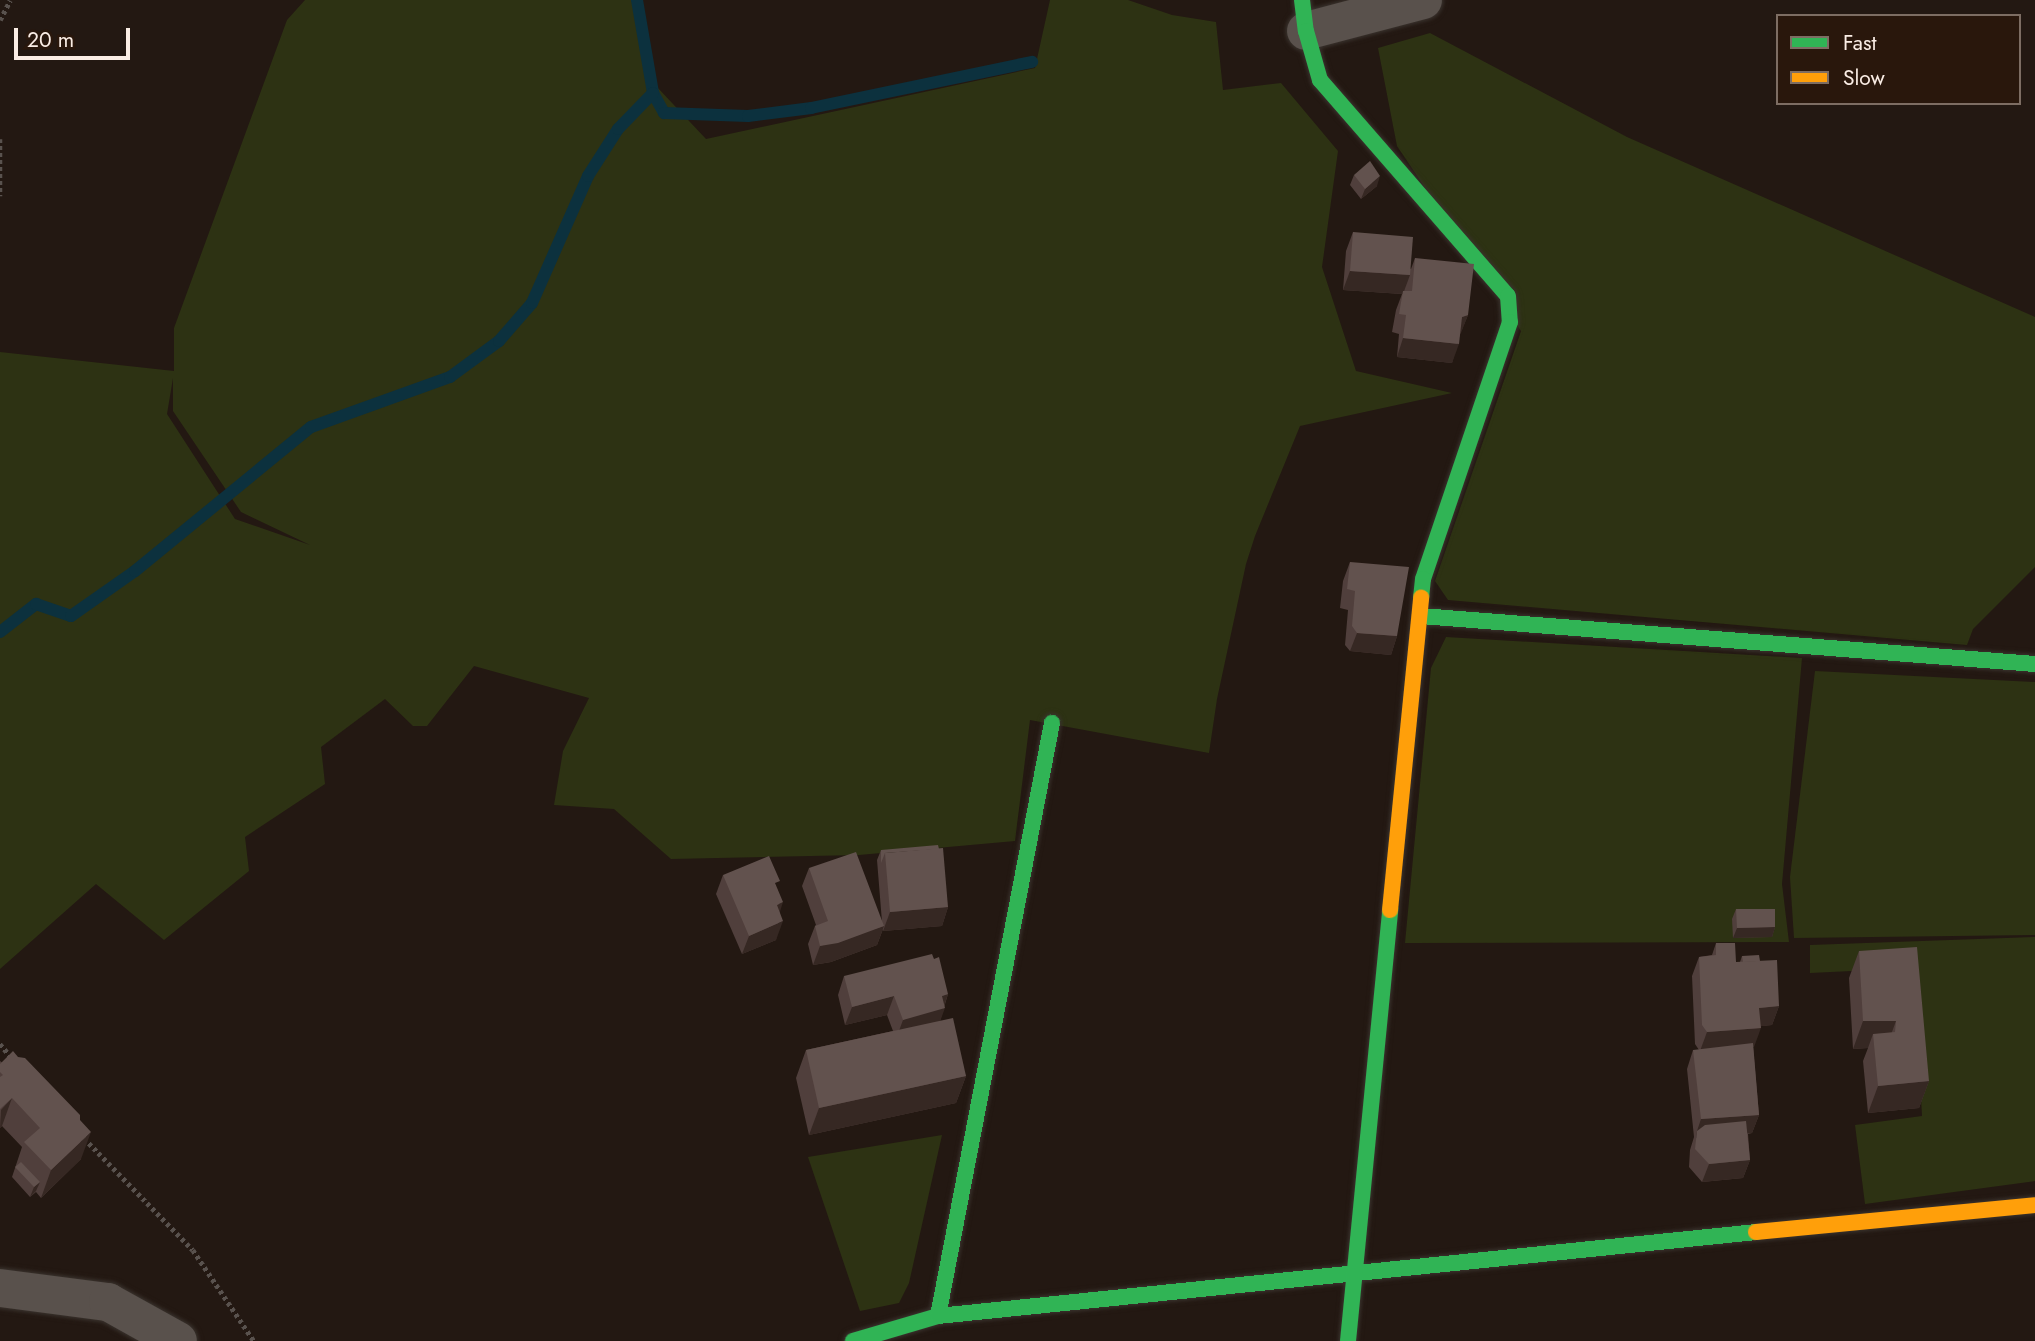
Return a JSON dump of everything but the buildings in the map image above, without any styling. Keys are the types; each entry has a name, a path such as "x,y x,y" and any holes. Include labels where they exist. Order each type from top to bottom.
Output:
{"street":[{"path":"1348,1341 1423,579 1510,322 1508,296 1320,80 1304,16 1423,0"},
{"path":"1421,616 2035,664"},
{"path":"938,1316 1052,723"},
{"path":"853,1341 938,1316 1356,1271 2035,1205"},
{"path":"0,1288 108,1302 178,1341"}],"path":[{"path":"0,20 10,0"},
{"path":"0,139 0,196"},
{"path":"0,1044 19,1065"},
{"path":"83,1137 193,1250 254,1341"}],"green space":[{"path":"305,0 638,0 657,87 706,139 1035,68 1050,0 1128,0 1172,15 1216,22 1223,90 1281,83 1338,151 1322,267 1356,371 1452,393 1300,426 1246,564 1217,699 1209,753 1030,720 1015,841 859,855 671,859 614,809 554,805 563,751 589,698 474,666 427,726 413,726 385,699 321,747 325,784 245,837 249,871 164,940 96,884 0,969 0,352 174,371 174,328 287,20","holes":["173,378 173,411 241,512 310,545 235,519 167,414"]},
{"path":"1430,33 1627,137 2035,317 2035,567 1973,629 1967,645 1448,600 1435,581 1521,331 1397,146 1378,48"},
{"path":"1446,637 1802,658 1782,884 1789,942 1405,943 1431,668"},
{"path":"1815,671 2035,682 2035,935 1794,938 1790,877"},
{"path":"2035,937 2035,1181 1865,1204 1855,1125 1922,1116 1914,968 1810,973 1810,945"},
{"path":"942,1135 909,1283 899,1303 860,1311 808,1157"}],"waterway":[{"path":"637,0 653,93 664,113 748,116 811,108 1032,62"},
{"path":"0,632 36,604 71,616 135,571 311,427 450,377 499,341 532,303 588,176 618,129 653,93"}],"traffic: fast":[{"path":"1302,0 1306,31 1320,80 1508,296 1510,322 1423,579 1421,598"},
{"path":"1421,616 2035,664"},
{"path":"938,1316 1052,723"},
{"path":"1348,1341 1390,910"},
{"path":"853,1341 938,1316 1756,1232"}],"traffic: slow":[{"path":"1390,910 1421,598"},
{"path":"1756,1232 2035,1205"}]}
